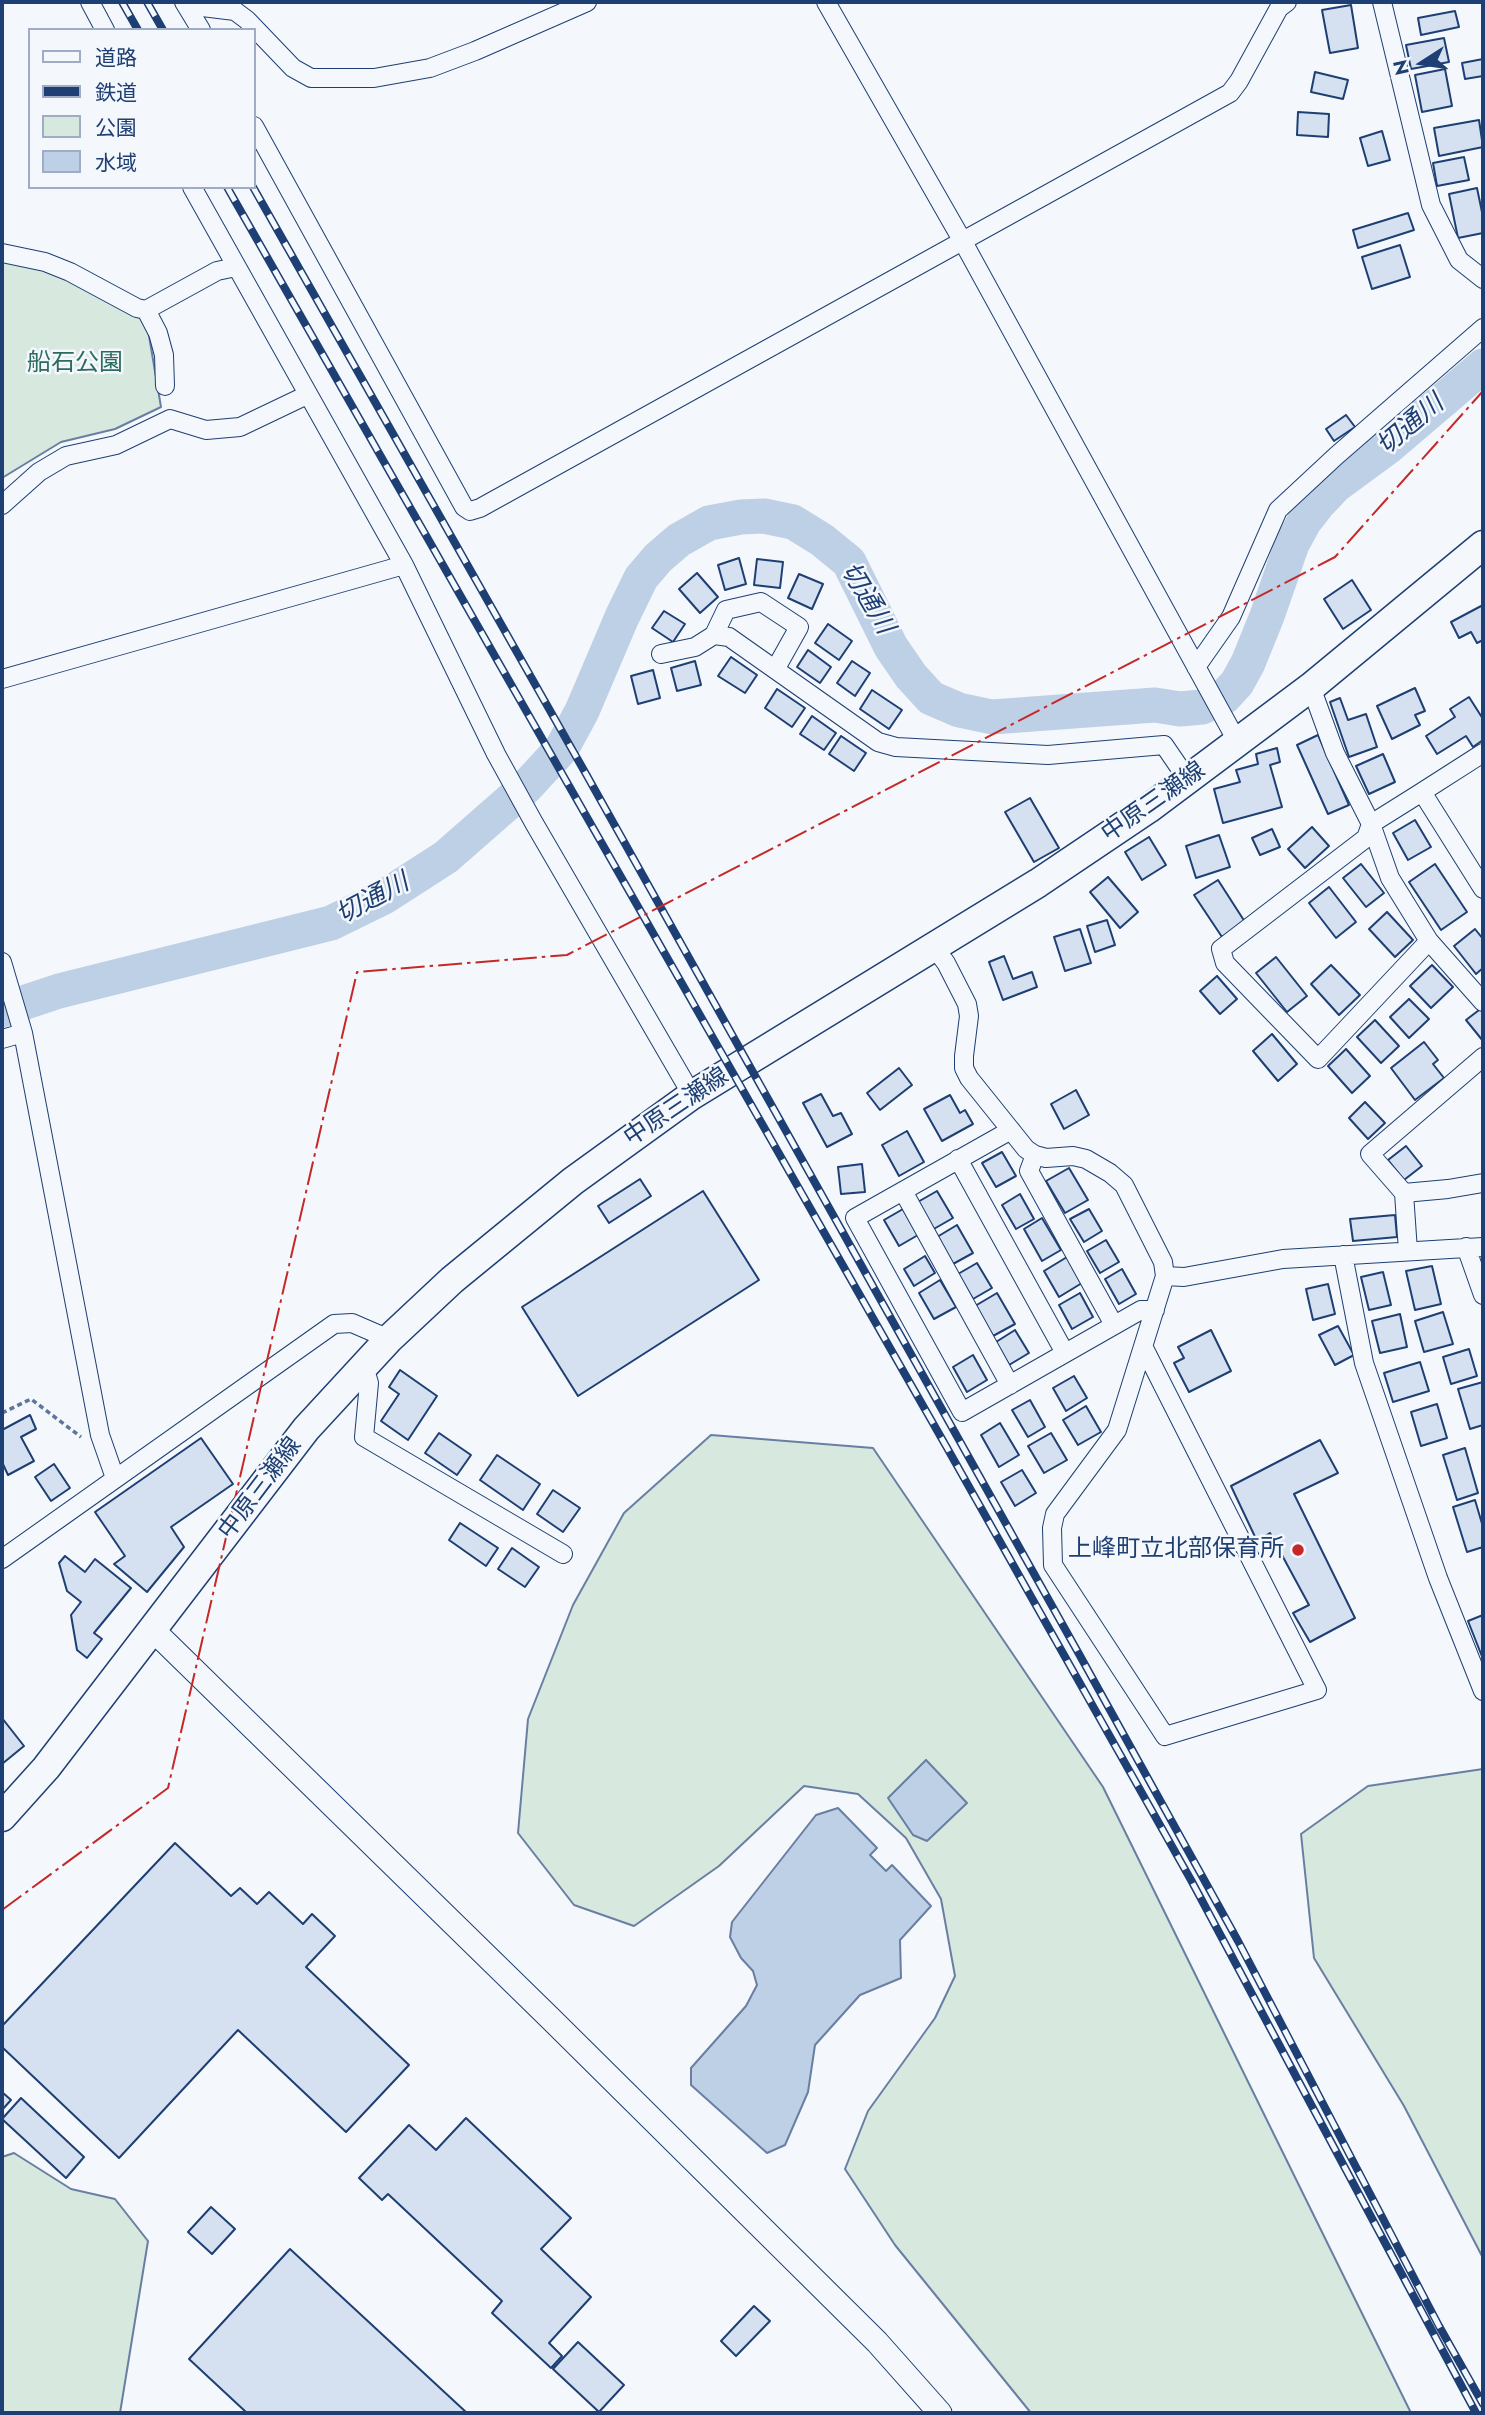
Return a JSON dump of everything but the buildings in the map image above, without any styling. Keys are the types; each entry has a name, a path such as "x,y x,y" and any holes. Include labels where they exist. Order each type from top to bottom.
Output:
{"main road":[{"name":"中原三瀬線","path":"2,1818 46,1768 154,1631 306,1429 389,1339 452,1280 573,1181 692,1095 1038,883 1188,780 1311,687 1483,545"}],"street":[{"path":"90,2 104,28"},
{"path":"256,29 293,68 311,78 374,78 430,68 587,2"},
{"path":"826,2 962,240 1238,743"},
{"path":"256,130 464,507 470,511 480,508 1230,93 1279,8 1287,2"},
{"path":"1382,2 1431,205 1459,260 1483,279"},
{"path":"185,3 235,12 255,28"},
{"path":"185,3 200,28"},
{"path":"193,189 404,565 496,754 692,1095"},
{"path":"2,253 45,262 146,310 217,271 236,267"},
{"path":"146,310 158,333 164,355 165,386"},
{"path":"1196,667 1231,617 1278,510 1483,328"},
{"path":"2,505 39,472 66,456 116,445 170,419 206,430 240,427 307,394"},
{"path":"2,679 404,565"},
{"path":"661,654 695,647 714,635 726,610 761,603 799,627 776,668"},
{"path":"714,635 729,637 878,741 896,747 1048,755 1164,745 1188,780"},
{"path":"1311,687 1335,752 1371,824 1390,878 1429,941 1483,1002"},
{"path":"1429,941 1318,1059 1225,963 1221,949 1366,838 1371,824 1483,753"},
{"path":"1422,792 1483,889"},
{"path":"934,947 946,963 967,1004 969,1016 964,1068 969,1078 1026,1149 1046,1158 1073,1156 1086,1159 1124,1185 1163,1262 1164,1276 1155,1310 1118,1430 1055,1514 1052,1528 1053,1565 1165,1736 1317,1690 1144,1348"},
{"path":"4,968 23,1033 100,1435 115,1478"},
{"path":"2,1039 23,1033"},
{"path":"1408,1251 1404,1193 1370,1154 1483,1057"},
{"path":"1011,1130 855,1218 962,1412 1141,1310 1155,1310"},
{"path":"1035,1155 1029,1171 1114,1325"},
{"path":"958,1159 1065,1353"},
{"path":"1404,1193 1483,1183"},
{"path":"903,1191 1010,1385"},
{"path":"1164,1276 1184,1277 1283,1259 1474,1247 1483,1295"},
{"path":"1343,1255 1364,1363 1438,1578 1483,1691"},
{"path":"2,1559 334,1324 352,1323 389,1339"},
{"path":"363,1367 369,1383 364,1437 563,1555"},
{"path":"154,1631 867,2333 940,2413"}],"path":[{"path":"2,1413 31,1399 82,1438 100,1435"}],"green space":[{"name":"船石公園","path":"2,258 52,270 146,318 161,407 115,429 61,442 2,478"},
{"path":"711,1435 873,1448 1103,1787 1411,2413 1031,2413 895,2245 845,2169 868,2111 935,2018 955,1976 941,1899 906,1838 858,1794 804,1786 719,1866 634,1926 574,1905 518,1833 528,1719 573,1605 624,1513"},
{"path":"1483,1769 1483,2258 1404,2106 1314,1958 1301,1834 1368,1786"},
{"path":"14,2153 71,2189 115,2199 148,2241 120,2413 2,2413 2,2157"}],"water":[{"path":"926,1760 967,1803 927,1841 913,1835 888,1798"},
{"path":"838,1808 877,1848 870,1855 886,1871 892,1865 931,1906 900,1940 901,1978 860,1995 815,2045 808,2092 785,2145 767,2153 691,2085 691,2068 746,2006 757,1985 753,1971 741,1958 730,1937 732,1922 816,1815"}],"waterway":[{"name":"切通川","path":"2,1010 59,991 331,923 384,897 446,857 527,786 562,748 582,711 641,578 658,558 679,540 709,523 764,516 793,522 822,540 849,562 891,647 911,676 931,698 959,710 992,717 1155,705 1180,709 1202,707 1224,697 1237,683 1267,616 1292,544 1318,504 1335,486 1388,447 1483,366"}],"railway":[{"path":"122,2 137,28"},
{"path":"147,2 162,28"},
{"path":"228,189 1191,1880 1476,2413"},
{"path":"254,189 586,774 1079,1654 1238,1941 1439,2326 1483,2404"}],"power":[{"path":"2,1910 168,1788 357,972 567,955 1335,557 1483,391"}],"place":[{"name":"上峰町立北部保育所","path":"1298,1550"}]}
